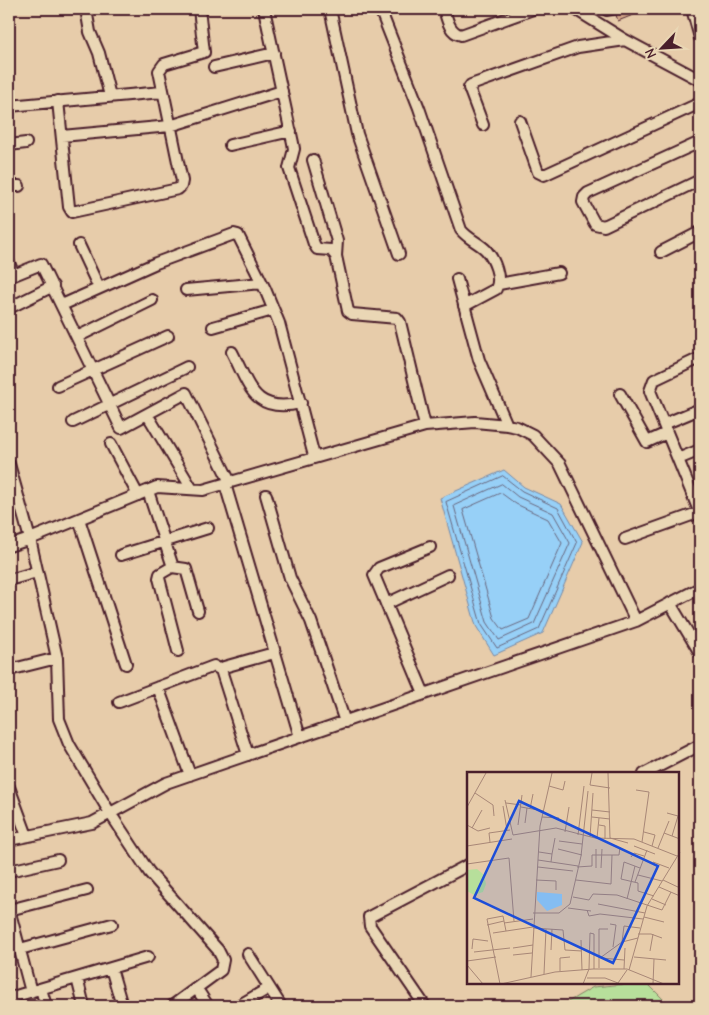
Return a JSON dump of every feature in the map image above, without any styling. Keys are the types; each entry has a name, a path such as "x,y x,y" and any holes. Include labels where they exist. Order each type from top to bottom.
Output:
{"street":[{"path":"86,9 90,32 99,53 110,96"},
{"path":"58,101 69,206 72,212 178,189 182,181 162,92 160,67 164,64 204,52 200,9"},
{"path":"264,9 294,149 289,168 314,244 317,249 330,250 336,256"},
{"path":"330,9 357,134 399,254"},
{"path":"380,9 419,108 460,230 486,250 497,273 498,284 496,289 464,306"},
{"path":"444,9 450,27 456,34 461,35 533,9"},
{"path":"575,9 624,40 700,80"},
{"path":"692,9 700,38"},
{"path":"483,125 469,88 471,85 578,47 624,40"},
{"path":"214,67 274,53"},
{"path":"62,136 170,126 282,91"},
{"path":"9,106 162,92"},
{"path":"520,121 538,172 544,175 700,103"},
{"path":"230,145 291,131"},
{"path":"700,142 588,193 584,197 583,202 595,224 604,226 700,180"},
{"path":"9,145 26,143"},
{"path":"313,160 336,241 336,256 348,311 352,314 397,318 400,322 425,426"},
{"path":"661,252 700,232"},
{"path":"62,305 156,263 234,234 242,240 273,310 301,403 314,456"},
{"path":"79,246 98,288"},
{"path":"9,263 11,276 41,264 121,428 186,393 227,483 274,653 300,737"},
{"path":"498,284 559,273"},
{"path":"457,279 485,378 507,425"},
{"path":"186,290 262,283"},
{"path":"9,308 53,286"},
{"path":"77,337 152,300"},
{"path":"213,327 273,310"},
{"path":"58,386 168,336"},
{"path":"232,352 256,397 277,407 301,403"},
{"path":"625,539 700,513 697,497 678,459 650,391 651,385 662,375 700,358"},
{"path":"73,422 187,367"},
{"path":"620,394 647,442 700,409"},
{"path":"147,414 192,489"},
{"path":"9,546 30,540 157,487 203,490 314,456 425,426 475,422 507,425 517,427 533,436 560,464 636,621"},
{"path":"111,444 138,495"},
{"path":"678,459 700,450"},
{"path":"9,464 12,492 30,540 57,658 59,719 69,744 110,813 149,872 221,956 223,966 221,970 172,1006"},
{"path":"148,491 172,567"},
{"path":"266,495 290,578 311,621 345,722"},
{"path":"79,519 126,664"},
{"path":"121,555 208,528"},
{"path":"424,694 374,575 376,570 430,547"},
{"path":"178,651 159,578 160,574 172,567 186,569 198,611"},
{"path":"9,580 37,572"},
{"path":"386,604 448,576"},
{"path":"9,840 92,823 166,783 636,621 700,588"},
{"path":"670,603 700,653"},
{"path":"221,670 224,667 274,653"},
{"path":"9,670 57,658"},
{"path":"119,702 214,666 221,670 248,755"},
{"path":"158,687 190,775"},
{"path":"648,772 700,745"},
{"path":"9,787 27,836"},
{"path":"9,871 58,860"},
{"path":"425,1006 370,926 369,917 467,866"},
{"path":"46,1006 36,990 12,932 9,909 87,890"},
{"path":"20,948 112,924"},
{"path":"248,954 281,1006"},
{"path":"15,1000 36,990 148,957"},
{"path":"111,968 122,1006"},
{"path":"77,978 84,1006"},
{"path":"238,1006 269,988"},
{"path":"197,989 208,1006"}],"green space":[{"path":"649,985 670,1006 561,1006 593,987"}],"water":[{"path":"504,470 524,487 561,504 583,542 543,633 494,655 476,626 440,498"}],"building":[{"path":"619,9 648,9 618,21 616,15"}]}
